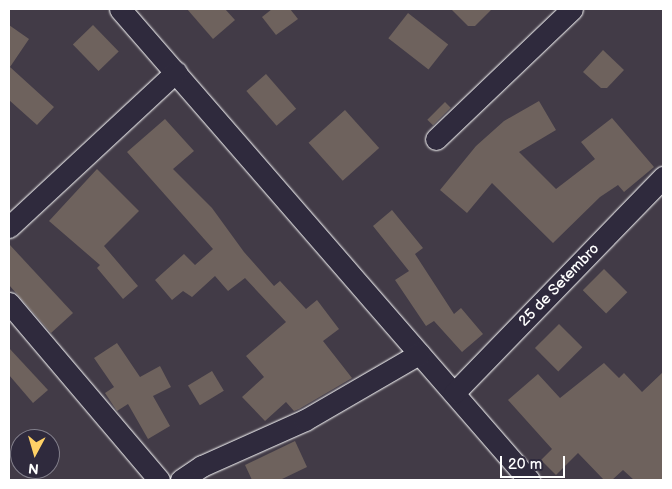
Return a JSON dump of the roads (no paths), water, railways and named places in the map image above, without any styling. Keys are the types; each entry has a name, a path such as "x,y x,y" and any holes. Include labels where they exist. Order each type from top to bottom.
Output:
{"street":[{"path":"120,9 529,480"},
{"path":"436,139 572,9"},
{"path":"9,227 176,72"},
{"name":"25 de Setembro","path":"454,393 663,177"},
{"path":"9,303 159,480"},
{"path":"181,480 202,466 305,420 419,354"}]}
